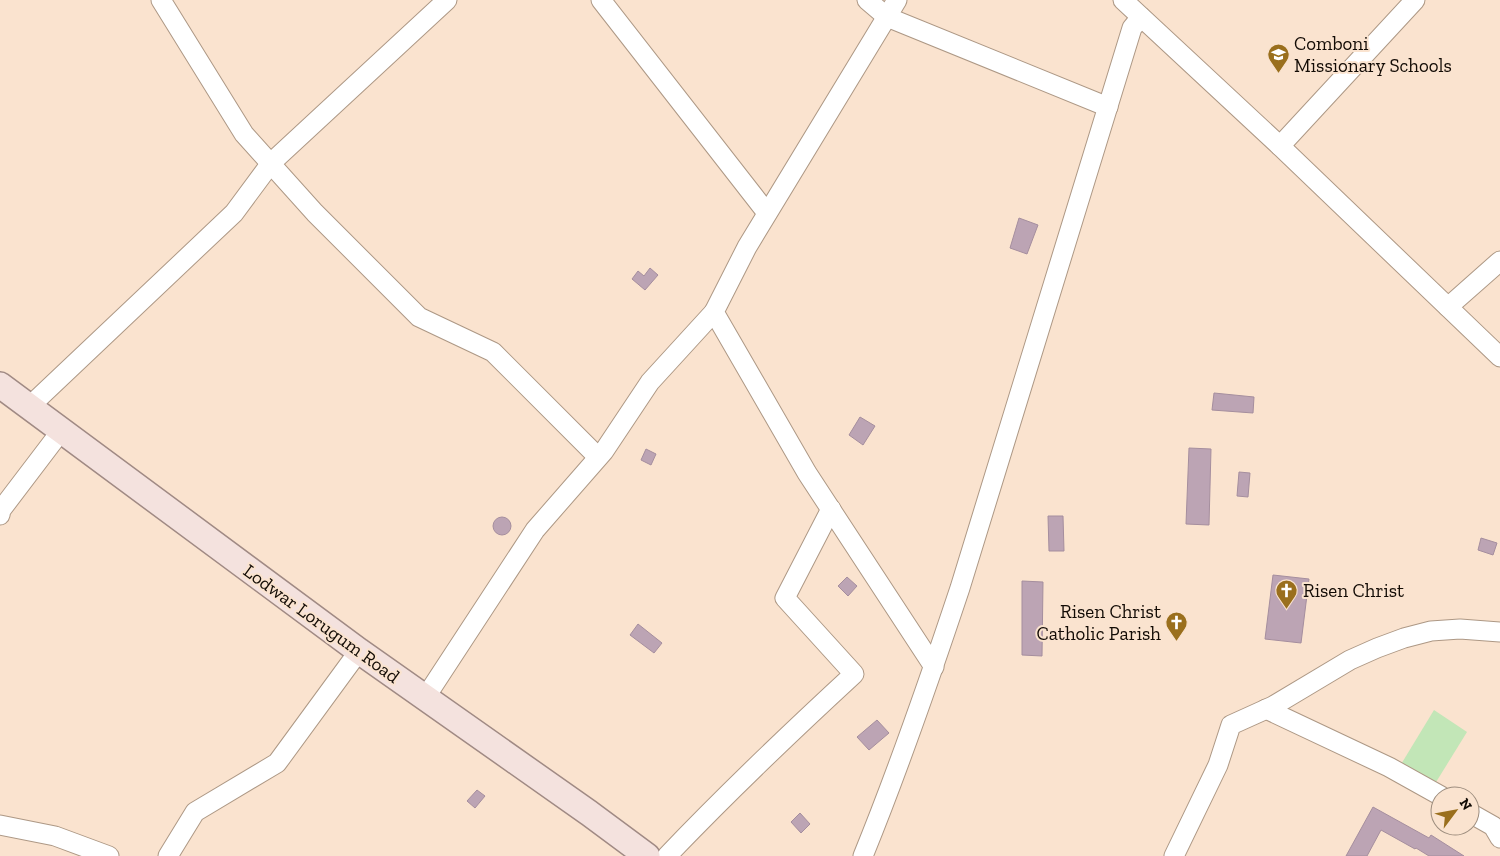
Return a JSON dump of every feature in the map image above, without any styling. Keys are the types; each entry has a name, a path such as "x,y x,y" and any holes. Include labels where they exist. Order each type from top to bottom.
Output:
{"main road":[{"name":"Lodwar Lorugum Road","path":"0,385 359,651 647,856"}],"street":[{"path":"161,0 244,134 315,213 419,317 492,352 598,457"},
{"path":"601,0 767,213"},
{"path":"867,0 887,17 1108,107"},
{"path":"425,698 534,530 598,457 620,428 650,382 714,312 747,247 897,0"},
{"path":"1123,0 1280,146 1500,357"},
{"path":"1280,146 1415,0"},
{"path":"30,407 234,212 271,163 436,4"},
{"path":"863,856 934,667 963,579 1132,28 1141,17"},
{"path":"1448,307 1500,260"},
{"path":"714,312 807,474 934,667"},
{"path":"0,515 1,510 62,431"},
{"path":"668,856 726,794 854,674 785,598 831,509"},
{"path":"1174,856 1218,765 1231,725 1266,709 1350,660 1404,638 1430,631 1460,629 1500,632"},
{"path":"168,856 195,812 277,762 359,651"},
{"path":"1266,709 1389,766 1430,790"},
{"path":"1480,819 1493,826 1500,838"},
{"path":"0,825 55,836 109,856"}],"green space":[{"path":"1434,710 1467,732 1434,786 1400,766"}],"building":[{"path":"1019,218 1038,225 1027,254 1010,248"},
{"path":"650,268 658,275 645,290 632,279 638,271 644,276"},
{"path":"1214,393 1254,397 1253,413 1212,410"},
{"path":"860,417 875,426 863,445 849,435"},
{"path":"1189,448 1211,449 1209,525 1186,524"},
{"path":"646,449 656,454 651,465 641,460"},
{"path":"1239,472 1250,473 1248,497 1237,496"},
{"path":"1048,516 1063,516 1064,551 1049,551"},
{"path":"498,517 506,517 511,522 509,533 498,535 493,530 493,522"},
{"path":"1481,538 1497,543 1493,555 1478,550"},
{"name":"Risen Christ","path":"1273,575 1309,579 1301,643 1265,639"},
{"path":"847,577 857,586 848,596 838,586"},
{"path":"1022,581 1043,582 1042,656 1022,655"},
{"path":"638,624 662,643 654,653 630,635"},
{"path":"877,720 889,733 869,750 857,737"},
{"path":"477,790 485,796 475,808 467,801"},
{"path":"1373,807 1429,838 1433,836 1464,856 1429,856 1381,830 1367,856 1346,856"},
{"path":"800,813 810,824 801,833 791,822"}],"place":[{"name":"Comboni Missionary Schools","path":"1278,73"},
{"name":"Risen Christ","path":"1287,609"},
{"name":"Risen Christ Catholic Parish","path":"1177,641"}]}
